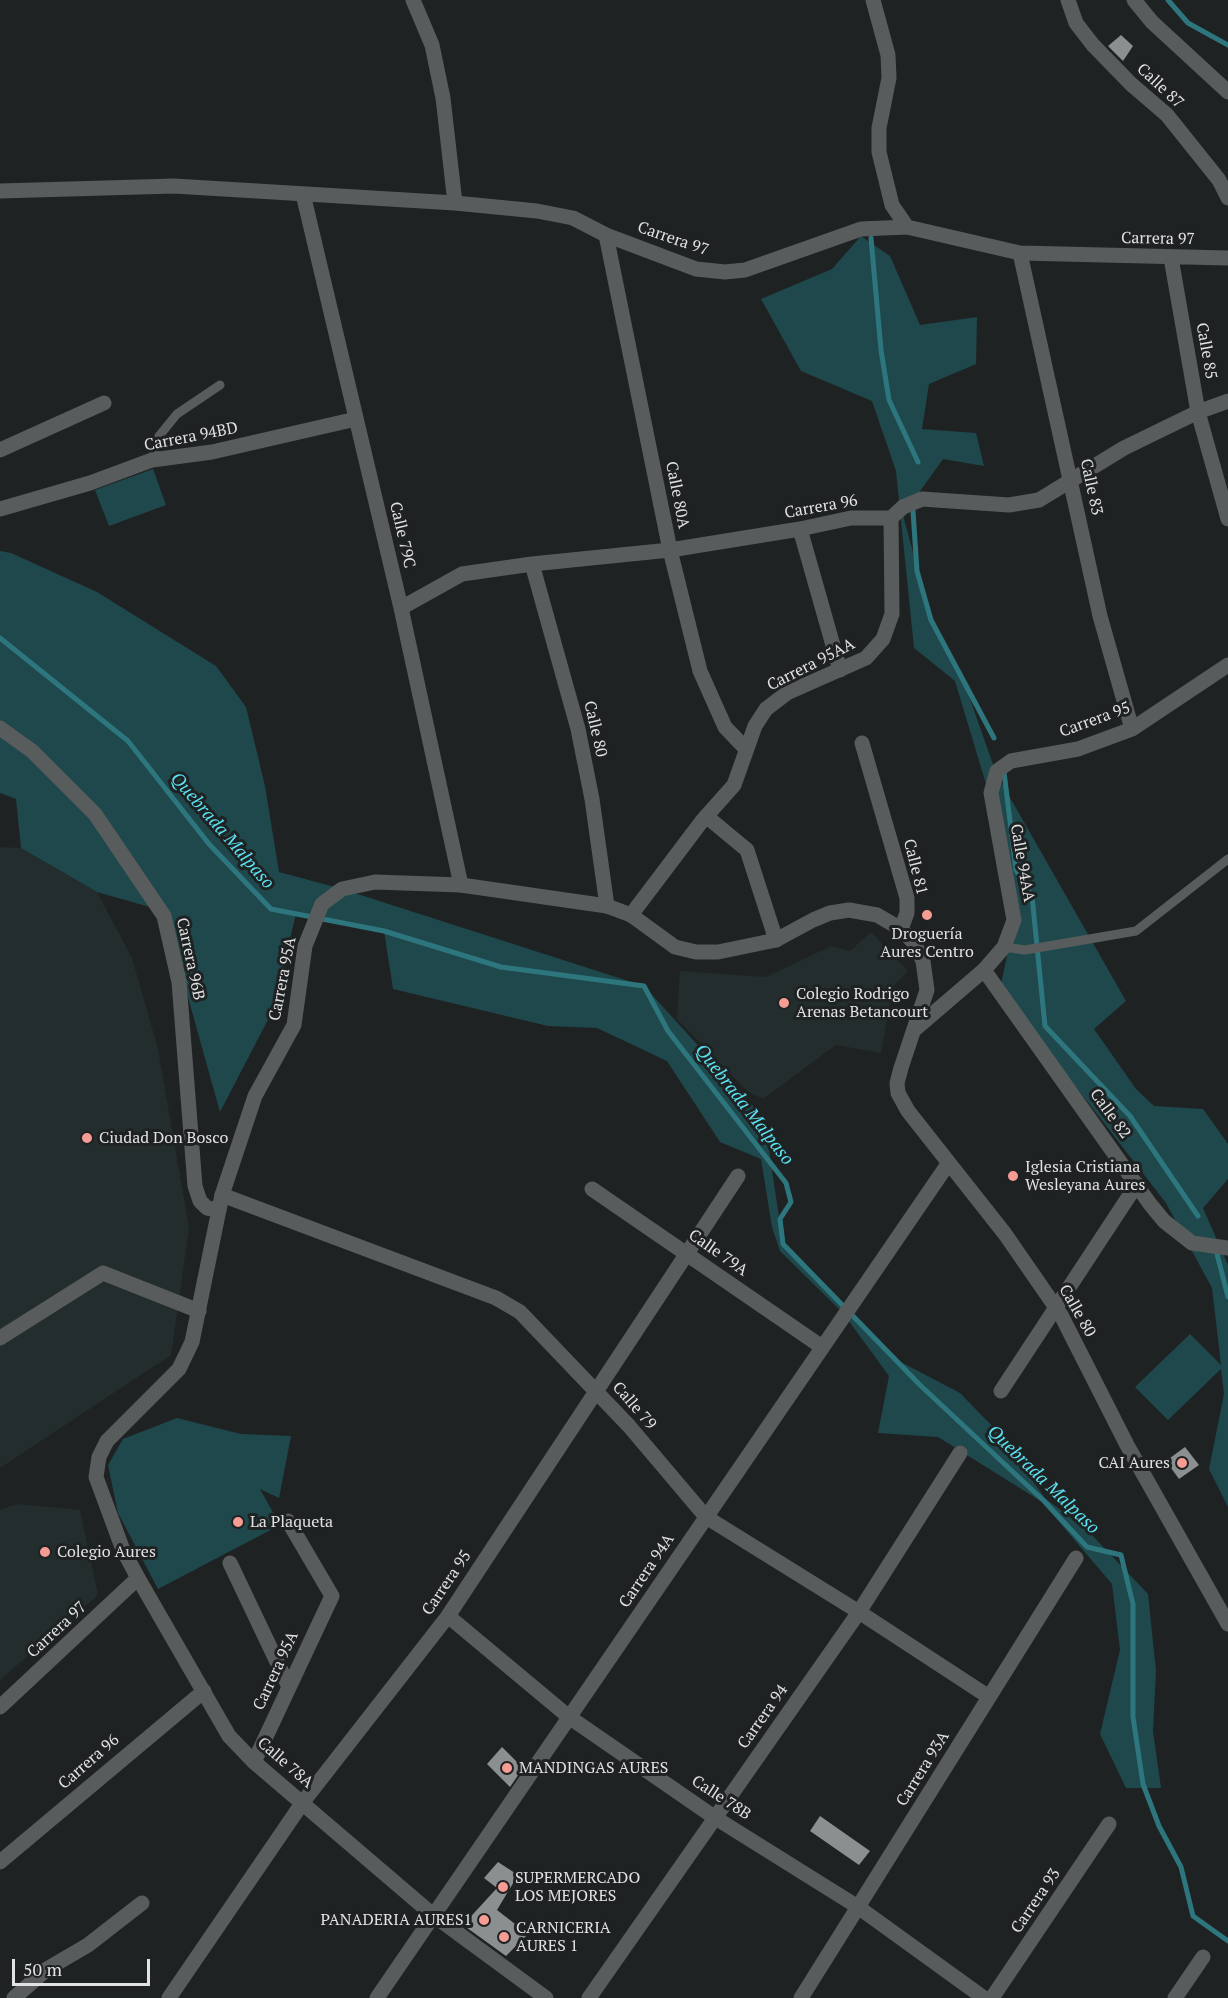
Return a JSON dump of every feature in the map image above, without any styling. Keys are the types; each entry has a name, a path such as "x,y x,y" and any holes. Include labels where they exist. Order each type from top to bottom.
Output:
{"street":[{"path":"413,0 432,45 443,98 455,203"},
{"path":"873,0 888,55 889,78 879,128 879,152 892,205 907,226"},
{"name":"Calle 87","path":"1068,0 1076,23 1093,45 1131,84 1167,116 1219,180 1228,198"},
{"path":"1134,0 1152,22 1228,92"},
{"name":"Carrera 97","path":"0,191 174,186 455,203 573,218 606,235 696,269 725,272 745,270 861,229 907,226 1020,253 1228,258"},
{"name":"Calle 79C","path":"303,194 401,608 461,885"},
{"name":"Calle 80A","path":"606,235 670,550 700,671 724,727 747,749"},
{"name":"Calle 83","path":"1020,253 1101,616 1132,729"},
{"name":"Calle 85","path":"1171,258 1198,412 1228,519"},
{"path":"891,518 903,507 922,499 1009,505 1039,500 1124,448 1198,412 1228,401"},
{"path":"0,450 104,403"},
{"name":"Carrera 94BD","path":"4,506 90,483 152,460 212,452 356,419"},
{"name":"Carrera 96","path":"401,608 462,574 532,564 670,550 800,530 850,518 891,518"},
{"name":"Carrera 95AA","path":"631,915 706,816 734,785 755,726 766,709 777,699 866,658 883,639 892,614 891,518"},
{"path":"800,530 840,670"},
{"name":"Calle 80","path":"532,564 578,729 592,799 607,906"},
{"name":"Carrera 95","path":"997,771 1011,761 1078,749 1132,729 1228,665"},
{"name":"Carrera 96B","path":"0,728 32,751 95,814 164,916 179,982 195,1186 200,1201 207,1208 221,1202"},
{"name":"Calle 81","path":"862,743 907,898 907,913 901,929"},
{"name":"Calle 94AA","path":"914,1029 984,970 1004,947 1014,920 991,793 997,771"},
{"path":"706,816 747,850 776,940"},
{"name":"Carrera 95A","path":"96,1477 99,1457 107,1441 179,1369 192,1342 221,1202 255,1096 294,1025 305,946 322,904 342,889 375,882 461,885 607,906 631,915 675,947 696,952 718,952 776,940 830,913 849,910 877,915 901,929"},
{"path":"901,929 914,943 923,961 927,990 914,1029"},
{"name":"Calle 82","path":"984,970 1164,1221 1192,1243 1228,1248"},
{"name":"Calle 80","path":"914,1029 897,1083 898,1094 948,1164 1005,1234 1055,1305 1127,1445 1228,1624"},
{"name":"Carrera 94A","path":"377,1998 948,1164"},
{"name":"Carrera 95","path":"169,1998 303,1803 448,1616 738,1176"},
{"path":"1000,1391 1137,1184"},
{"name":"Calle 79A","path":"592,1189 822,1347"},
{"name":"Calle 79","path":"221,1202 496,1298 520,1312 597,1392 706,1517 859,1612 989,1697"},
{"path":"0,1338 103,1273 199,1311"},
{"name":"Carrera 94","path":"589,1998 859,1612 960,1453"},
{"name":"Calle 78A","path":"96,1477 123,1550 229,1736 254,1762 433,1915 546,1998"},
{"name":"Carrera 95A","path":"254,1762 288,1685 332,1596 288,1521"},
{"name":"Carrera 93A","path":"801,1998 1076,1558"},
{"path":"230,1563 288,1685"},
{"name":"Carrera 97","path":"0,1707 138,1578"},
{"name":"Calle 78B","path":"448,1616 568,1717 714,1817 858,1907 984,1998"},
{"name":"Carrera 96","path":"0,1862 204,1691"},
{"name":"Carrera 93","path":"992,1998 1109,1824"},
{"path":"14,1998 47,1969 88,1945 142,1903"},
{"path":"1175,1998 1203,1957"}],"lane":[{"path":"152,460 159,436 177,414 220,385"},
{"path":"1004,947 1025,950 1136,931 1228,859"}],"shaded area":[{"path":"861,236 890,256 920,325 977,317 976,364 929,384 922,429 976,433 984,466 943,459 903,515 931,620 962,676 996,773 1126,1001 1094,1029 1136,1089 1154,1106 1203,1109 1228,1144 1228,1179 1203,1208 1228,1265 1228,1507 1209,1469 1224,1394 1221,1369 1168,1420 1135,1387 1190,1334 1221,1365 1212,1288 1166,1203 1000,989 1015,918 989,794 955,681 914,648 896,471 872,401 801,371 761,299 832,269"},
{"path":"153,469 166,505 109,526 95,490"},
{"path":"0,551 11,553 97,592 216,666 246,707 265,786 279,872 342,889 644,986 754,1107 765,1123 783,1244 897,1360 960,1393 997,1431 1045,1498 1090,1533 1148,1594 1156,1671 1153,1731 1161,1788 1126,1788 1100,1734 1120,1650 1112,1584 1042,1502 938,1437 878,1433 889,1376 843,1313 780,1251 772,1227 761,1159 720,1142 667,1061 597,1028 548,1026 393,989 384,931 296,914 273,1010 220,1112 164,911 97,892 21,848 16,799 0,793"},
{"name":"Ciudad Don Bosco","path":"0,847 21,848 97,892 132,958 158,1049 189,1228 171,1355 0,1468"},
{"name":"Colegio Rodrigo Arenas Betancourt","path":"871,932 908,971 893,986 881,1053 836,1045 763,1099 748,1092 677,1019 680,971 766,977 831,946 850,951"},
{"path":"177,1418 241,1434 291,1436 279,1498 260,1489 280,1525 158,1589 118,1513 108,1465 123,1439"},
{"name":"Colegio Aures","path":"17,1504 80,1510 98,1595 0,1680 0,1510"}],"building":[{"path":"1121,35 1133,46 1123,61 1108,46"},
{"name":"CAI Aures","path":"1185,1447 1199,1465 1179,1479 1166,1461"},
{"name":"MANDINGAS AURES","path":"502,1747 523,1768 510,1787 487,1764"},
{"path":"820,1816 870,1851 859,1865 810,1831"},
{"path":"498,1862 518,1875 497,1910 528,1934 506,1956 463,1925 497,1888 484,1878"}],"waterway":[{"path":"1168,0 1188,23 1228,45"},
{"path":"871,238 881,350 889,400 918,462"},
{"path":"913,511 917,571 931,620 994,738"},
{"name":"Quebrada Malpaso","path":"0,638 128,741 209,844 271,909 384,931 501,967 644,986 668,1031 786,1183 791,1202 780,1219 783,1244 920,1385 1044,1501 1087,1547 1121,1555 1133,1604 1133,1717 1143,1784 1159,1826 1181,1867 1193,1916 1228,1941"},
{"path":"1004,772 1016,870 1032,896 1045,1026 1130,1116 1198,1216"},
{"path":"1217,1254 1228,1297"}],"place":[{"name":"Droguería Aures Centro","path":"927,915"},
{"name":"Colegio Rodrigo Arenas Betancourt","path":"784,1003"},
{"name":"Ciudad Don Bosco","path":"87,1138"},
{"name":"Iglesia Cristiana Wesleyana Aures","path":"1013,1176"},
{"name":"CAI Aures","path":"1182,1463"},
{"name":"La Plaqueta","path":"238,1522"},
{"name":"Colegio Aures","path":"45,1552"},
{"name":"MANDINGAS AURES","path":"507,1768"},
{"name":"SUPERMERCADO LOS MEJORES","path":"503,1887"},
{"name":"PANADERIA AURES1","path":"484,1920"},
{"name":"CARNICERIA AURES 1","path":"504,1937"}]}
